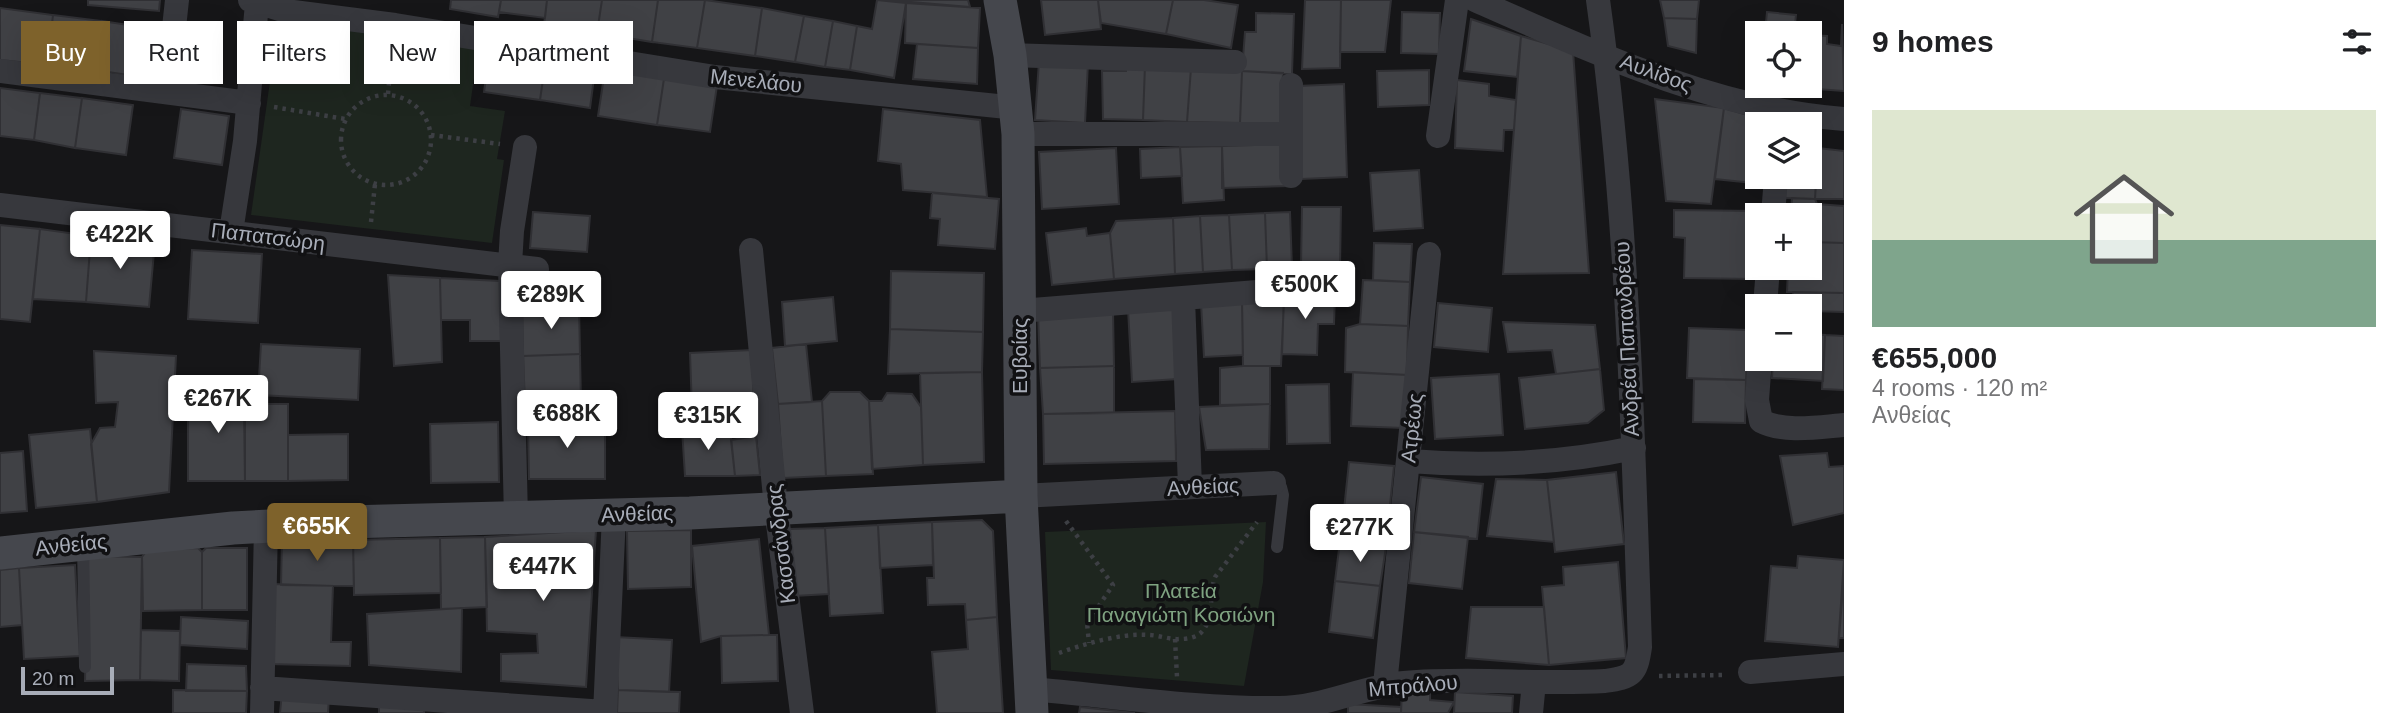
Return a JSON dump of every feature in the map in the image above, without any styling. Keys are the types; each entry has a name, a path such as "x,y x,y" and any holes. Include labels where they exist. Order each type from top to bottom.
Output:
{"main road":[{"name":"Ευβοίας","path":"1000,0 1010,55 1017,121 1020,311 1034,495 1030,689"},
{"name":"Ανθείας","path":"0,553 205,530 266,526 614,515 1034,495"}],"street":[{"path":"167,92 177,0"},
{"path":"1438,136 1457,0"},
{"name":"Αυλίδος","path":"1475,0 1605,55 1768,112"},
{"name":"Ανδρέα Παπανδρέου","path":"1598,0 1619,200 1634,448 1640,648 1637,668 1630,676"},
{"path":"231,232 250,103 254,1"},
{"name":"Μενελάου","path":"254,1 286,11 364,21"},
{"name":"Μενελάου","path":"460,36 715,77 1017,121 1291,134"},
{"path":"1010,55 1235,62"},
{"path":"0,71 250,103"},
{"path":"1291,85 1291,176"},
{"name":"Αυλίδος","path":"1822,119 1844,119"},
{"path":"516,518 510,265 512,231 525,147"},
{"name":"Παπατσώρη","path":"0,205 537,268"},
{"name":"Κασσάνδρας","path":"751,250 776,508 802,713"},
{"name":"Ατρέως","path":"1385,685 1429,254"},
{"path":"1020,311 1308,288"},
{"path":"1183,298 1190,487"},
{"path":"1760,371 1758,412 1761,421 1768,425 1801,427 1844,425"},
{"path":"1409,461 1506,465 1582,458 1634,448"},
{"name":"Ανθείας","path":"1034,495 1274,483"},
{"path":"262,688 605,712 614,515"},
{"path":"262,713 266,526"},
{"path":"1749,672 1844,664"},
{"name":"Μπράλου","path":"1030,689 1283,708 1321,704 1385,685 1429,682 1605,681 1630,676"},
{"path":"1531,713 1534,681"}],"lane":[{"path":"1274,483 1281,487 1283,495 1277,547"},
{"path":"83,544 85,667"}],"path":[{"path":"388,94 389,84"},
{"path":"388,94 412,103 428,123 431,135 427,159 420,170 400,184 387,186 375,184 354,173 342,153 341,130 345,119 363,101 388,94"},
{"path":"250,103 345,119"},
{"path":"431,135 525,147"},
{"path":"368,249 375,184"},
{"path":"1034,495 1113,585 1087,624 1089,643"},
{"path":"1030,689 1089,643 1138,635 1175,639 1197,636 1204,631 1208,622 1211,587 1215,577 1257,522"},
{"path":"1175,639 1178,668 1176,702"},
{"path":"1630,676 1709,677 1749,672"}],"green space":[{"path":"350,29 364,32 364,84 460,84 460,47 474,49 470,106 505,111 497,159 504,160 492,243 251,215 270,84 350,84"},
{"name":"Πλατεία Παναγιώτη Κοσιώνη","path":"1266,522 1263,582 1244,686 1051,670 1045,532"}],"building":[{"path":"88,0 160,0 159,11 88,5"},
{"path":"451,0 501,0 498,17 450,9"},
{"path":"501,0 547,0 545,18 499,12"},
{"path":"547,0 602,0 599,21 544,21"},
{"path":"602,0 658,0 652,42 633,39 633,21 599,21"},
{"path":"658,0 705,0 697,48 652,42"},
{"path":"705,0 762,8 755,56 697,48"},
{"path":"877,0 906,3 894,78 850,70 857,26 872,29"},
{"path":"887,0 968,0 970,7"},
{"path":"1041,0 1098,0 1101,29 1045,35"},
{"path":"1098,0 1173,0 1166,34 1101,23"},
{"path":"1173,0 1204,0 1238,5 1231,48 1166,34"},
{"path":"1305,0 1341,0 1340,68 1302,69"},
{"path":"1341,0 1391,0 1385,52 1340,52"},
{"path":"1660,0 1699,0 1697,19 1664,18"},
{"path":"906,3 980,8 978,48 905,43"},
{"path":"0,8 53,15 52,21 21,21 21,62 0,60"},
{"path":"762,8 804,16 795,62 755,56"},
{"path":"1402,12 1440,13 1439,54 1401,53"},
{"path":"1767,12 1796,15 1795,21 1766,21"},
{"path":"1256,13 1294,14 1292,74 1242,71 1245,32 1256,32"},
{"path":"53,15 102,21 52,21"},
{"path":"804,16 833,21 825,67 795,62"},
{"path":"1664,18 1697,19 1696,53 1668,46"},
{"path":"1471,19 1521,36 1517,77 1464,71"},
{"path":"833,21 857,26 850,70 825,67"},
{"path":"110,22 124,24 124,74 110,72"},
{"path":"1842,24 1844,91 1822,89 1822,36 1827,36 1827,44 1841,46"},
{"path":"1521,36 1573,51 1589,273 1503,274"},
{"path":"917,44 978,48 977,84 913,79"},
{"path":"1039,61 1088,63 1085,123 1035,120"},
{"path":"1126,63 1145,65 1143,120 1103,119 1102,71 1126,71"},
{"path":"1145,65 1191,68 1187,122 1143,120"},
{"path":"633,67 665,72 657,125 598,116 603,84 633,84"},
{"path":"1191,68 1242,71 1240,123 1187,122"},
{"path":"1429,70 1429,105 1378,107 1377,71"},
{"path":"1242,71 1283,73 1281,124 1240,123"},
{"path":"665,72 718,79 710,132 657,125"},
{"path":"1457,80 1489,84 1489,96 1516,100 1514,130 1504,130 1503,151 1455,148"},
{"path":"485,84 542,84 540,100 484,92"},
{"path":"542,84 593,84 590,108 540,100"},
{"path":"1344,84 1347,177 1301,179 1298,86"},
{"path":"0,88 40,93 34,140 0,136"},
{"path":"40,93 82,98 75,148 34,140"},
{"path":"82,98 133,105 126,155 75,148"},
{"path":"1655,99 1724,108 1711,204 1666,201"},
{"path":"1724,108 1745,114 1745,182 1715,179"},
{"path":"181,109 229,116 222,165 174,158"},
{"path":"883,109 980,120 987,197 903,190 901,164 878,161"},
{"path":"1288,144 1289,186 1222,188 1222,146"},
{"path":"1222,146 1224,200 1183,203 1180,147"},
{"path":"1180,147 1182,176 1141,178 1140,149"},
{"path":"1116,148 1119,204 1042,209 1039,152"},
{"path":"1822,148 1844,151 1844,199 1815,199 1816,189 1822,189"},
{"path":"1419,170 1423,228 1374,231 1370,173"},
{"path":"1785,189 1816,189 1815,199 1785,198"},
{"path":"932,193 999,199 995,249 938,245 940,219 930,218"},
{"path":"1792,198 1815,199 1817,203 1792,203"},
{"path":"1822,204 1844,206 1844,243 1822,242"},
{"path":"1302,207 1341,207 1340,267 1301,266"},
{"path":"1674,210 1745,211 1745,279 1684,278 1685,238 1674,237"},
{"path":"533,212 590,216 587,252 530,248"},
{"path":"1290,212 1292,268 1267,269 1265,213"},
{"path":"1265,213 1267,269 1232,270 1229,215"},
{"path":"1229,215 1232,270 1203,272 1200,216"},
{"path":"1200,216 1203,272 1175,274 1173,218"},
{"path":"1173,218 1175,274 1114,279 1110,233 1116,221"},
{"path":"0,225 40,229 30,322 0,319"},
{"path":"1086,228 1087,236 1110,233 1114,279 1052,285 1046,233"},
{"path":"40,229 91,236 86,302 33,299"},
{"path":"91,236 155,241 149,307 86,302"},
{"path":"1822,242 1844,243 1844,293 1787,292 1788,280 1822,280"},
{"path":"1374,243 1412,244 1410,282 1373,280"},
{"path":"192,250 262,254 258,323 188,319"},
{"path":"891,271 984,273 983,332 890,329"},
{"path":"388,275 440,278 442,362 394,366"},
{"path":"440,278 500,281 501,341 470,341 470,320 441,320"},
{"path":"1363,280 1410,282 1408,326 1360,324"},
{"path":"1284,293 1335,295 1334,324 1318,324 1317,355 1282,354"},
{"path":"1844,293 1844,312 1822,311 1822,294 1793,294"},
{"path":"833,297 837,341 785,346 782,302"},
{"path":"1242,301 1284,301 1281,366 1243,366"},
{"path":"1242,301 1243,355 1204,357 1201,303"},
{"path":"1438,303 1492,308 1488,352 1434,347"},
{"path":"579,306 580,354 523,356 522,308"},
{"path":"1174,306 1178,379 1132,382 1128,309"},
{"path":"1113,311 1114,366 1040,368 1038,313"},
{"path":"1503,322 1595,325 1600,369 1556,374 1552,350 1508,352"},
{"path":"1360,324 1408,326 1407,375 1345,372 1346,328"},
{"path":"1689,328 1745,330 1746,380 1687,378"},
{"path":"890,329 983,332 982,372 888,374"},
{"path":"1822,335 1825,335 1823,381 1772,378 1772,371 1822,371"},
{"path":"1825,335 1844,336 1844,390 1822,389"},
{"path":"261,344 360,349 358,400 258,395"},
{"path":"806,344 812,402 778,404 772,348"},
{"path":"752,350 754,407 692,410 690,353"},
{"path":"94,351 176,356 169,492 97,502 91,444 100,428 115,427 118,402 96,403"},
{"path":"580,354 581,404 525,405 523,356"},
{"path":"1114,366 1114,413 1043,414 1040,368"},
{"path":"1270,366 1270,404 1220,405 1220,368"},
{"path":"1600,369 1604,410 1588,423 1525,429 1519,378"},
{"path":"982,372 984,462 923,465 920,373"},
{"path":"1353,372 1407,375 1404,428 1351,426"},
{"path":"1499,374 1503,435 1435,439 1431,378"},
{"path":"1694,379 1746,380 1745,423 1693,422"},
{"path":"210,383 245,384 245,481 188,481 188,401 210,402"},
{"path":"1329,384 1330,443 1287,444 1286,385"},
{"path":"830,392 860,392 869,401 873,474 826,476 822,401"},
{"path":"887,393 912,394 921,407 923,465 872,469 869,401 882,401"},
{"path":"822,401 826,476 783,478 778,404"},
{"path":"244,404 288,404 288,481 245,481"},
{"path":"1270,404 1269,449 1206,450 1199,407"},
{"path":"1175,411 1176,461 1044,464 1043,414"},
{"path":"605,421 605,479 529,479 528,422"},
{"path":"498,422 499,482 431,483 430,424"},
{"path":"730,427 735,476 685,476 682,429"},
{"path":"90,429 97,502 36,508 29,435"},
{"path":"348,434 348,480 288,481 288,435"},
{"path":"756,436 760,475 735,476 731,440"},
{"path":"23,451 27,511 0,513 0,453"},
{"path":"1827,453 1829,467 1844,466 1844,513 1793,525 1780,456"},
{"path":"1349,462 1394,466 1389,515 1344,510"},
{"path":"1616,472 1624,544 1555,552 1547,480"},
{"path":"1421,477 1483,484 1477,539 1414,532"},
{"path":"1496,479 1547,480 1554,542 1487,536"},
{"path":"1344,510 1389,515 1386,547 1340,541"},
{"path":"982,520 993,531 997,617 966,620 965,604 928,605 927,578 934,578 932,522"},
{"path":"932,522 933,565 880,568 878,525"},
{"path":"878,525 883,613 830,616 825,528"},
{"path":"825,528 829,594 794,596 790,529"},
{"path":"596,530 586,687 501,681 501,654 538,653 537,634 487,631 485,537"},
{"path":"691,530 691,587 628,589 627,531"},
{"path":"1414,532 1468,537 1462,589 1409,583"},
{"path":"485,537 487,607 441,609 440,538"},
{"path":"440,538 441,593 354,595 353,540"},
{"path":"282,539 353,540 354,586 281,585"},
{"path":"759,539 769,635 721,636 701,642 692,546"},
{"path":"1340,541 1386,547 1380,586 1335,581"},
{"path":"198,548 202,552 202,610 143,611 142,557 147,550"},
{"path":"206,548 247,548 247,610 202,610 202,552"},
{"path":"87,556 142,557 140,680 85,681"},
{"path":"1798,556 1844,560 1838,647 1765,641 1771,566 1797,568"},
{"path":"1618,562 1626,658 1549,665 1542,587 1564,585 1563,567"},
{"path":"75,565 80,656 24,659 19,568"},
{"path":"19,568 22,625 0,627 0,570"},
{"path":"1844,574 1844,638 1839,638"},
{"path":"1335,581 1380,586 1373,638 1329,632"},
{"path":"272,584 333,586 331,642 351,642 350,666 269,664"},
{"path":"1471,607 1544,607 1549,665 1466,658"},
{"path":"462,608 461,672 369,665 367,614"},
{"path":"181,617 248,621 247,649 180,645"},
{"path":"997,617 1003,713 937,713 932,652 968,649 966,620"},
{"path":"141,630 180,631 179,681 140,680"},
{"path":"777,635 778,681 722,683 721,636"},
{"path":"615,637 672,640 669,692 618,690"},
{"path":"187,664 246,666 247,691 186,691"},
{"path":"1402,689 1430,690 1430,700 1454,702 1448,713 1401,713"},
{"path":"173,690 247,691 246,713 173,713"},
{"path":"618,690 680,692 679,713 617,713"},
{"path":"282,692 329,696 328,713 280,713"},
{"path":"1455,692 1513,696 1512,713 1454,713"},
{"path":"379,700 425,702 424,713 379,713"},
{"path":"1348,704 1401,707 1401,713 1348,713"},
{"path":"1080,707 1135,713 1079,713"}]}
